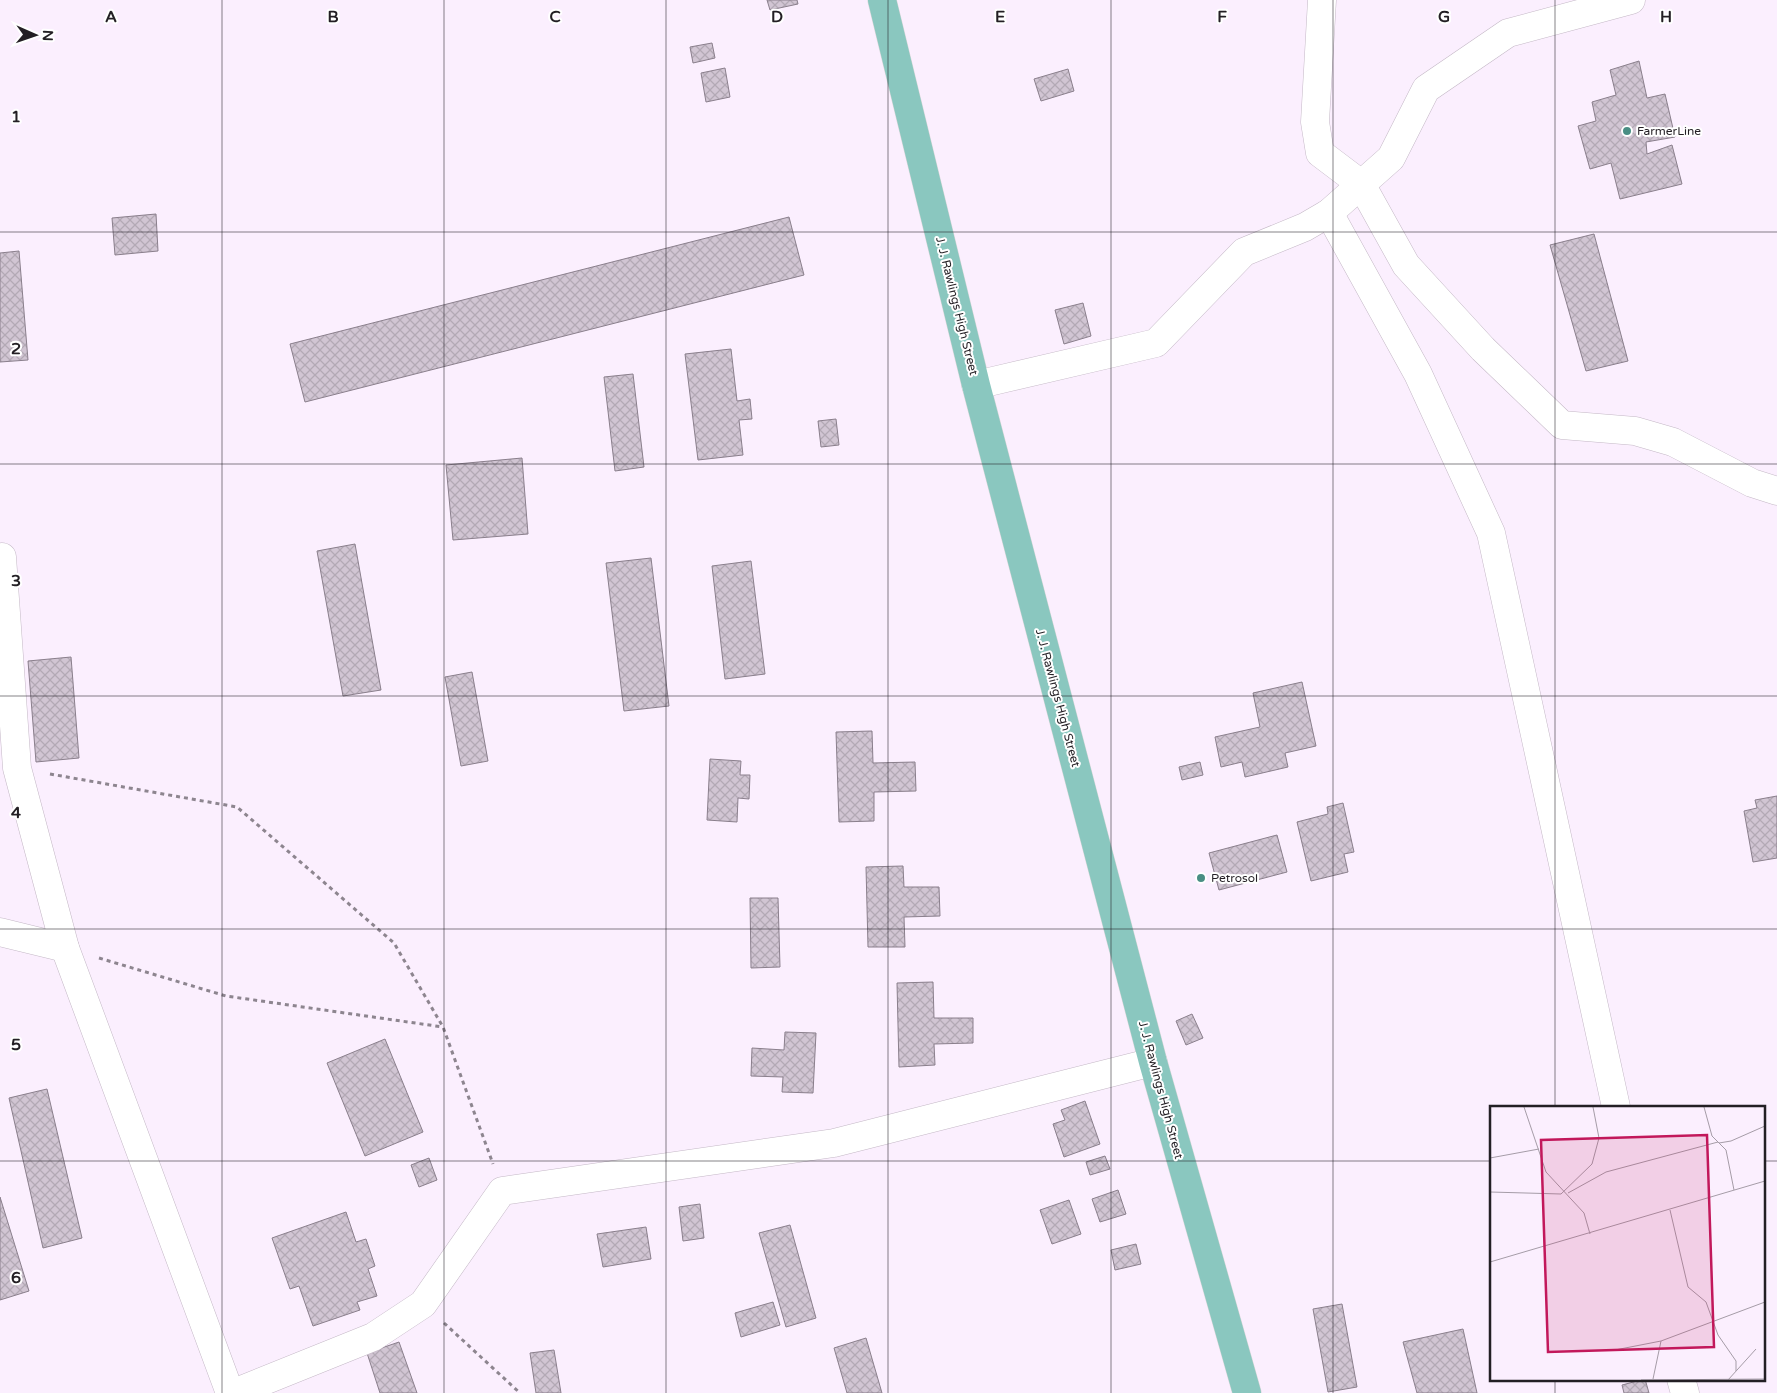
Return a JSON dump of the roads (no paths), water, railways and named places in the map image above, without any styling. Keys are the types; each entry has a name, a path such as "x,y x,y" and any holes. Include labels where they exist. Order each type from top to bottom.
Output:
{"main road":[{"name":"J. J. Rawlings High Street","path":"882,0 976,385 1152,1062 1247,1393"}],"street":[{"path":"1322,0 1315,122 1320,153 1361,184 1406,264 1483,349 1562,425 1635,431 1673,442 1752,483 1777,491"},
{"path":"976,385 1156,343 1244,252 1305,227 1329,213 1391,158 1426,89 1508,32 1631,0"},
{"path":"1329,213 1418,374 1491,533 1616,1106"},
{"path":"2,557 17,768 65,948 230,1393"},
{"path":"0,932 65,948"},
{"path":"234,1393 373,1337 423,1304 502,1191 834,1143 1152,1062"},
{"path":"1681,1380 1685,1393"}],"place":[{"name":"FarmerLine","path":"1627,131"},
{"name":"Petrosol","path":"1201,878"}]}
